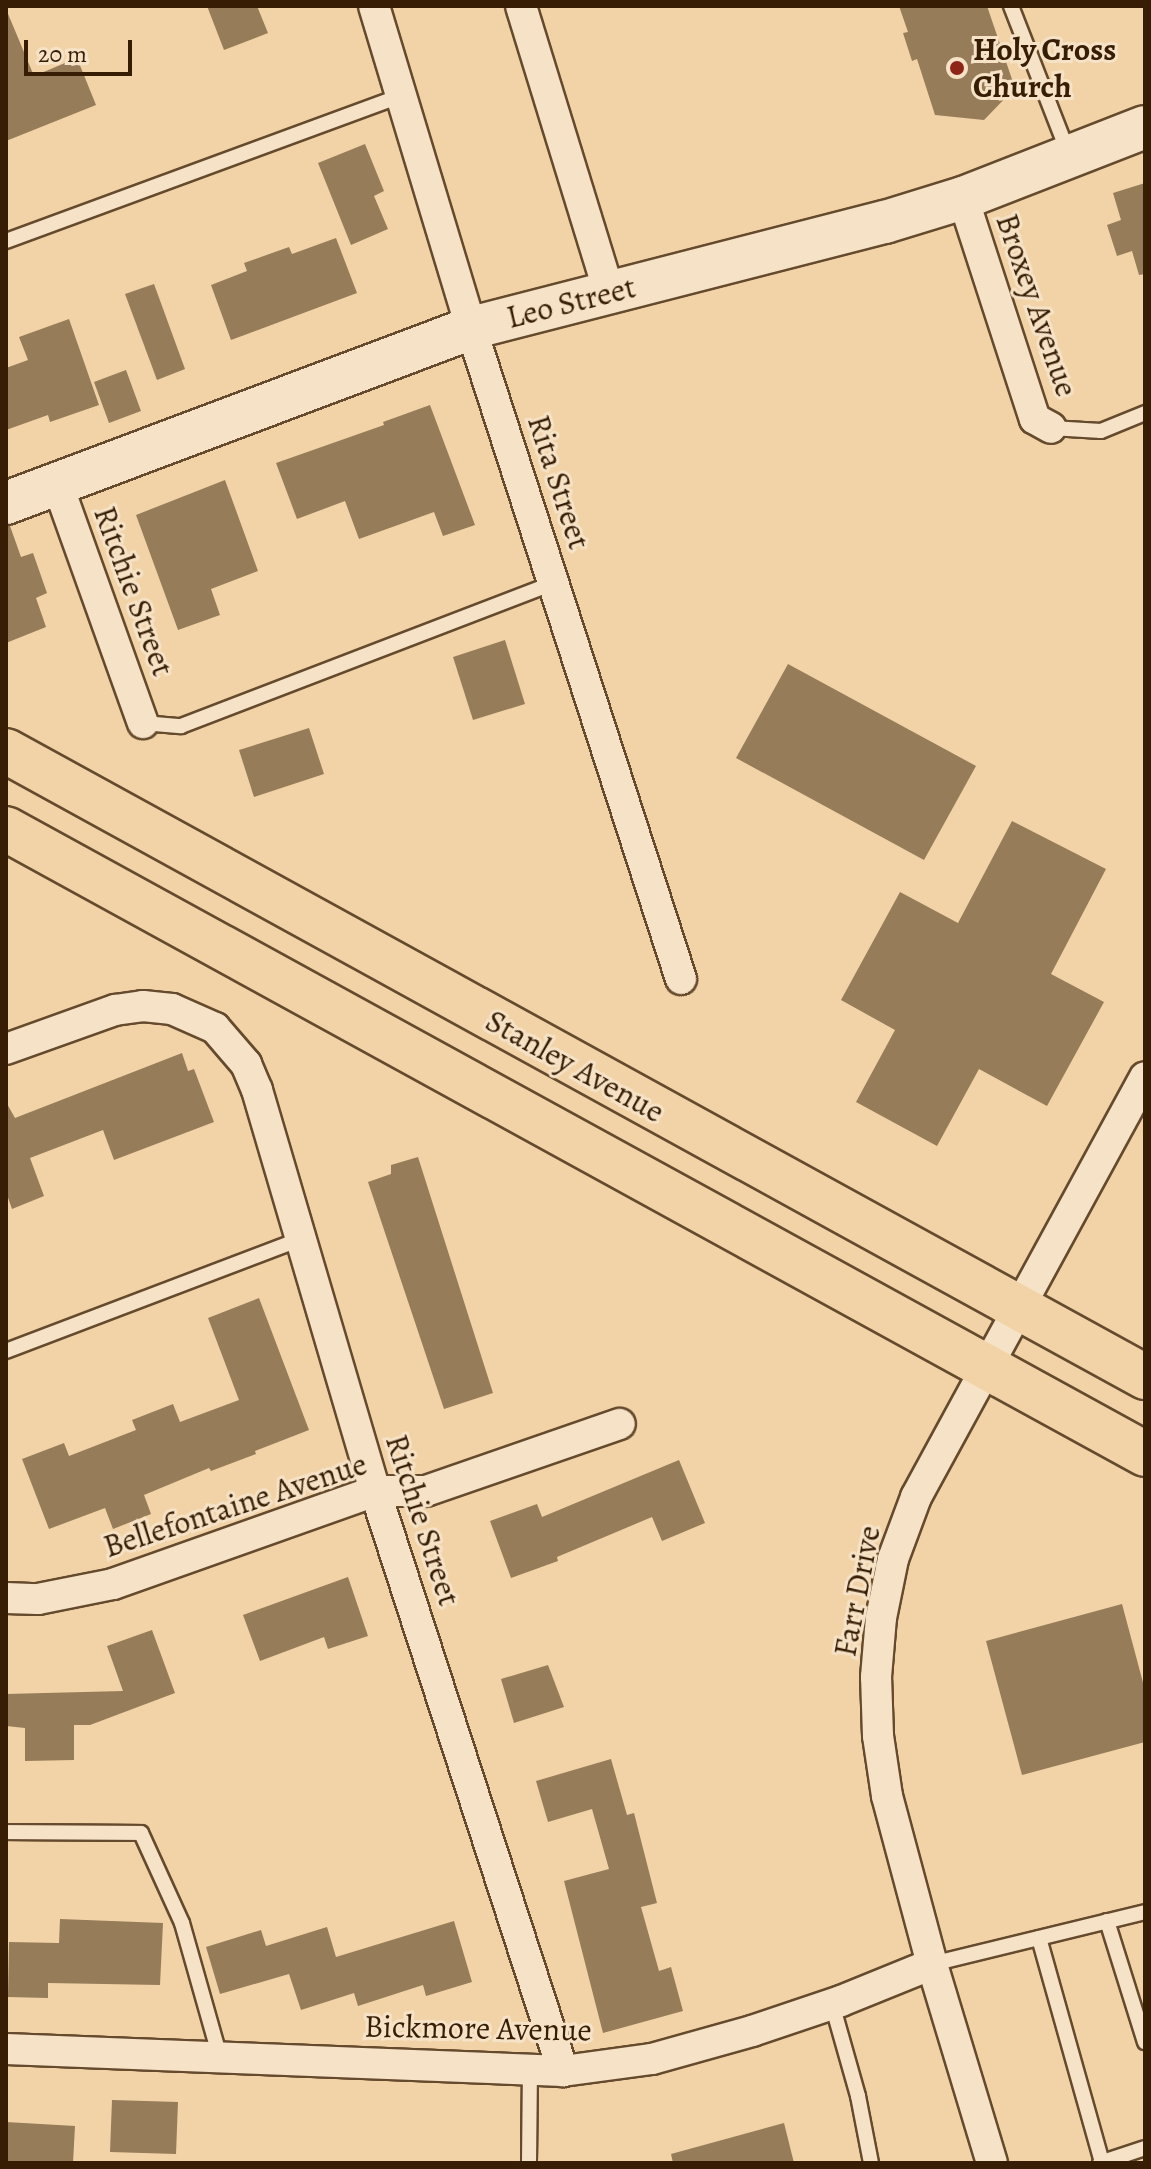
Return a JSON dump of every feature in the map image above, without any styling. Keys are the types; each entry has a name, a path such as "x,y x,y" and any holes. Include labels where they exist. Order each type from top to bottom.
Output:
{"main road":[{"name":"Stanley Avenue","path":"6,751 1145,1377"},
{"path":"6,829 1145,1454"}],"street":[{"name":"Rita Street","path":"374,6 471,328 681,979"},
{"path":"521,6 609,292"},
{"name":"Leo Street","path":"6,503 471,328 885,222 963,198 1145,127"},
{"name":"Broxey Avenue","path":"963,198 1035,419 1051,428"},
{"name":"Ritchie Street","path":"57,483 143,723"},
{"name":"Ritchie Street","path":"6,1049 115,1010 143,1006 186,1013 215,1028 246,1064 375,1491 563,2071"},
{"name":"Farr Drive","path":"992,2163 932,1964 887,1796 876,1677 881,1618 893,1559 916,1497 1145,1077"},
{"name":"Bellefontaine Avenue","path":"6,1598 38,1599 113,1584 375,1491 426,1491 620,1424"},
{"name":"Bickmore Avenue","path":"6,2049 563,2071 652,2059 832,2004 932,1964"}],"lane":[{"path":"1011,6 1070,156"},
{"path":"6,241 401,96"},
{"path":"1051,428 1101,431 1145,413"},
{"path":"143,723 181,726 553,583"},
{"path":"6,1351 301,1239"},
{"path":"6,1832 141,1833 182,1923 220,2057"},
{"path":"932,1964 1145,1912"},
{"path":"1107,1921 1145,2042"},
{"path":"1039,1938 1101,2163 1145,2148"},
{"path":"832,2004 858,2096 871,2163"},
{"path":"529,2163 530,2069"}],"building":[{"path":"207,6 257,6 268,33 224,50"},
{"path":"899,6 987,6 1015,88 984,120 935,115 917,59 912,61 903,33 908,32"},
{"path":"6,9 34,76 77,58 96,105 6,141"},
{"path":"365,144 384,191 374,196 388,229 351,245 318,163"},
{"path":"1145,183 1145,274 1139,275 1132,251 1117,256 1107,225 1121,220 1113,193"},
{"path":"336,238 357,293 231,340 211,285 247,271 244,263 289,247 292,254"},
{"path":"154,284 185,369 157,380 125,294"},
{"path":"69,319 99,405 50,422 48,415 6,430 6,368 28,360 19,337"},
{"path":"126,370 141,411 109,423 94,382"},
{"path":"430,405 475,525 443,536 434,512 359,539 345,501 297,519 276,463 384,425 383,422"},
{"path":"225,480 258,571 211,589 220,615 178,630 136,515"},
{"path":"6,526 10,526 21,557 33,553 47,593 36,598 46,627 6,643"},
{"path":"505,640 525,704 473,720 453,657"},
{"path":"788,664 976,766 924,860 736,758"},
{"path":"309,728 324,774 254,797 239,750"},
{"path":"1012,821 1106,869 1051,974 1104,1002 1047,1106 979,1069 937,1146 856,1102 895,1030 841,1000 900,892 958,923"},
{"path":"182,1053 188,1071 194,1069 214,1122 114,1160 103,1130 30,1158 44,1196 12,1209 6,1192 6,1102 15,1118"},
{"path":"418,1157 493,1393 444,1409 368,1182 391,1174 391,1165"},
{"path":"259,1298 309,1430 255,1451 256,1454 211,1471 209,1468 144,1495 151,1514 113,1529 105,1508 49,1529 22,1459 64,1443 69,1456 136,1430 132,1420 173,1404 180,1422 239,1400 208,1318"},
{"path":"679,1460 705,1523 662,1541 652,1517 557,1557 558,1561 511,1578 490,1521 537,1504 542,1517"},
{"path":"348,1577 368,1636 328,1649 324,1637 260,1661 243,1615"},
{"path":"1122,1604 1145,1690 1145,1742 1022,1775 986,1641"},
{"path":"152,1630 175,1693 90,1725 74,1725 74,1760 25,1761 25,1728 6,1726 6,1694 123,1691 107,1646"},
{"path":"548,1665 564,1707 514,1723 501,1679"},
{"path":"611,1759 627,1815 634,1813 657,1903 641,1907 659,1971 671,1967 683,2011 603,2033 564,1881 609,1869 592,1809 548,1822 536,1781"},
{"path":"60,1919 163,1923 160,1985 48,1983 48,1998 8,1997 9,1942 59,1943"},
{"path":"454,1921 472,1982 426,1996 423,1985 358,2006 354,1993 301,2010 289,1974 220,1994 206,1947 261,1930 266,1946 327,1927 336,1957"},
{"path":"112,2100 178,2102 176,2154 110,2152"},
{"path":"6,2122 75,2126 73,2163 6,2163"},
{"path":"784,2123 794,2163 673,2163 671,2154"}],"place":[{"name":"Holy Cross Church","path":"957,68"}]}
